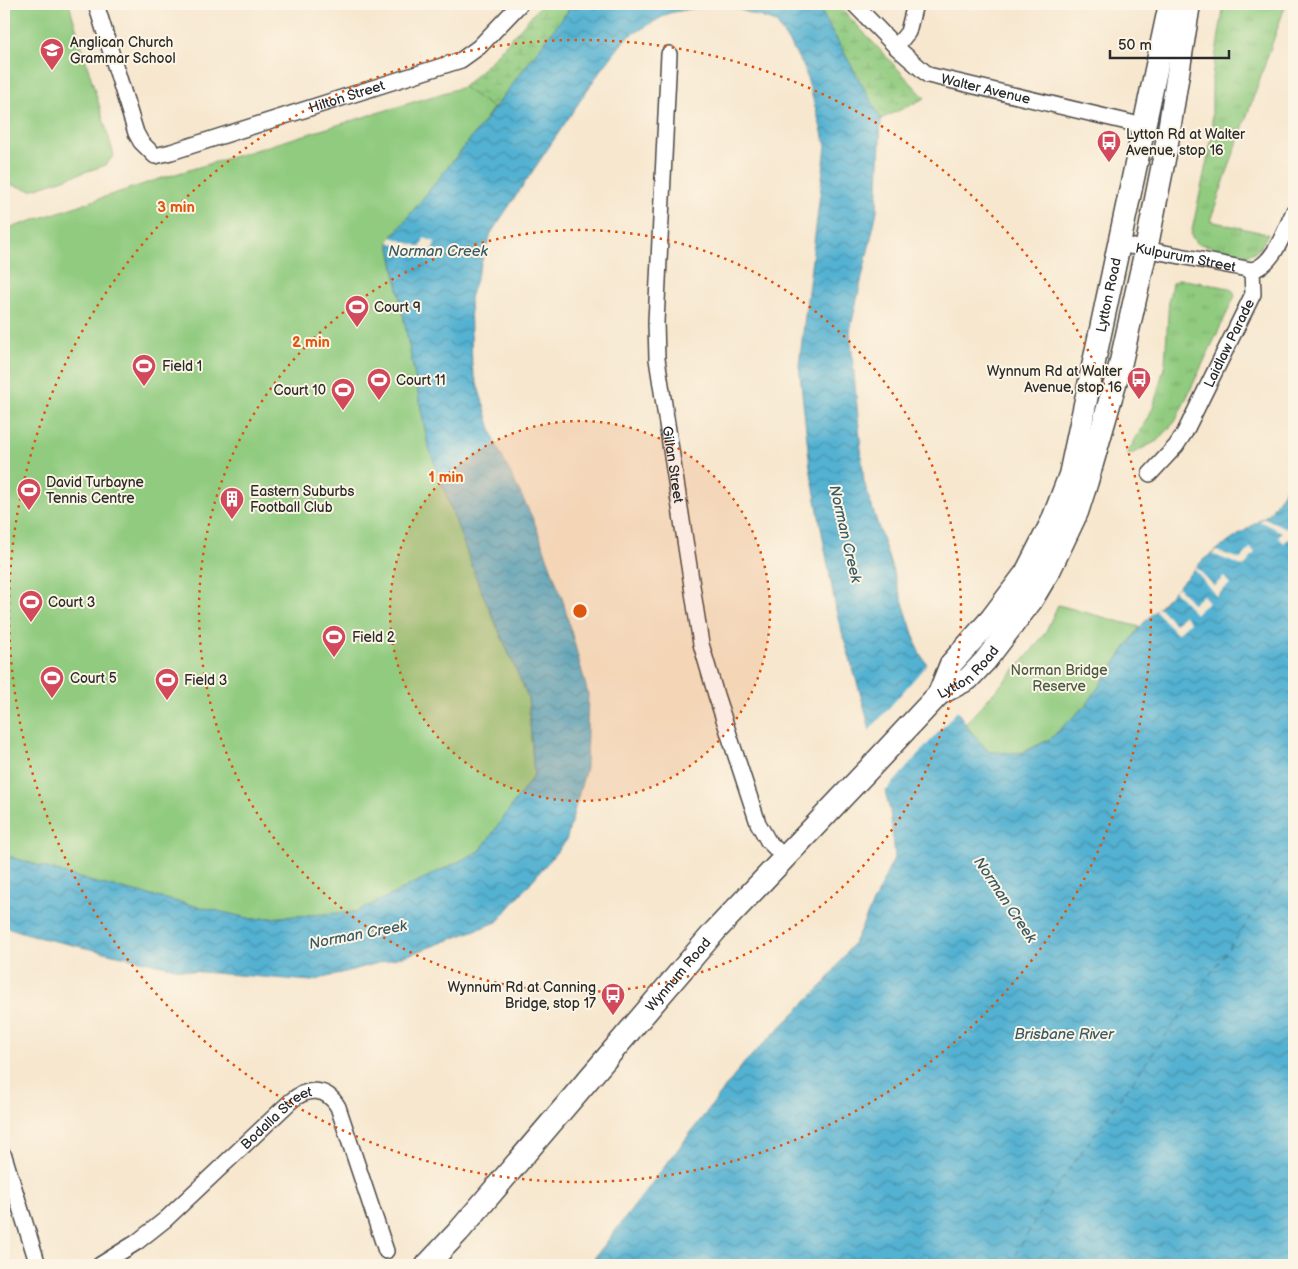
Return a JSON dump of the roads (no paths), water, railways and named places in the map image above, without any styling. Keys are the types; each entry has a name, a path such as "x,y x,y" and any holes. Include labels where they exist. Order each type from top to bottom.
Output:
{"main road":[{"name":"Lytton Road","path":"939,694 951,664 992,618 1026,573 1042,544 1061,502 1070,475 1170,4"},
{"name":"Lytton Road","path":"939,694 968,679 1031,601 1050,569 1077,512 1120,366 1146,250 1166,149 1189,4"},
{"name":"Wynnum Road","path":"427,1265 459,1231 715,930 939,694"}],"street":[{"name":"Hilton Street","path":"96,4 136,133 141,142 155,156 270,122 461,60 479,48 520,4"},
{"name":"Walter Avenue","path":"854,4 920,70 936,78 1144,126"},
{"path":"896,48 908,32 915,4"},
{"name":"Gillan Street","path":"668,54 656,328 657,359 701,644 758,823 768,842 784,857"},
{"path":"1252,270 1262,267 1272,256 1294,211"},
{"name":"Kulpurum Street","path":"1119,244 1252,270"},
{"name":"Laidlaw Parade","path":"1150,474 1176,446 1185,432 1252,294 1252,270"},
{"name":"Bodalla Street","path":"100,1265 137,1242 159,1225 291,1100 302,1093 312,1091 320,1091 329,1095 338,1107 386,1251"},
{"path":"4,1156 38,1265"}],"water":[{"name":"Norman Creek","path":"573,4 715,4 669,13 626,38 596,77 491,233 470,298 472,367 495,442 534,521 563,601 588,694 586,768 566,841 497,922 411,954 312,981 189,971 37,937 4,926 4,855 92,882 252,919 356,912 480,851 534,775 528,697 478,583 428,445 389,242 480,127"},
{"name":"Brisbane River","path":"723,4 817,4 881,119 877,211 850,331 864,482 919,652 970,731 989,752 1022,753 1050,739 1087,704 1140,627 1204,559 1270,513 1294,475 1294,1265 589,1265 745,1062 826,982 856,939 895,856 890,811 864,706 837,615 810,467 799,365 826,146 804,67 776,22"}],"place":[{"name":"Anglican Church Grammar School","path":"52,71"},
{"name":"Lytton Rd at Walter Avenue, stop 16","path":"1109,163"},
{"name":"Court 9","path":"357,328"},
{"name":"Field 1","path":"144,387"},
{"name":"Wynnum Rd at Walter Avenue, stop 16","path":"1139,400"},
{"name":"Court 11","path":"379,401"},
{"name":"Court 10","path":"343,411"},
{"name":"David Turbayne Tennis Centre","path":"29,511"},
{"name":"Eastern Suburbs Football Club","path":"232,520"},
{"name":"Court 3","path":"31,623"},
{"name":"Field 2","path":"334,658"},
{"name":"Court 5","path":"52,699"},
{"name":"Field 3","path":"167,701"},
{"name":"Wynnum Rd at Canning Bridge, stop 17","path":"613,1016"}],"park label":[{"name":"Norman Bridge Reserve","path":"1059,678"}]}
